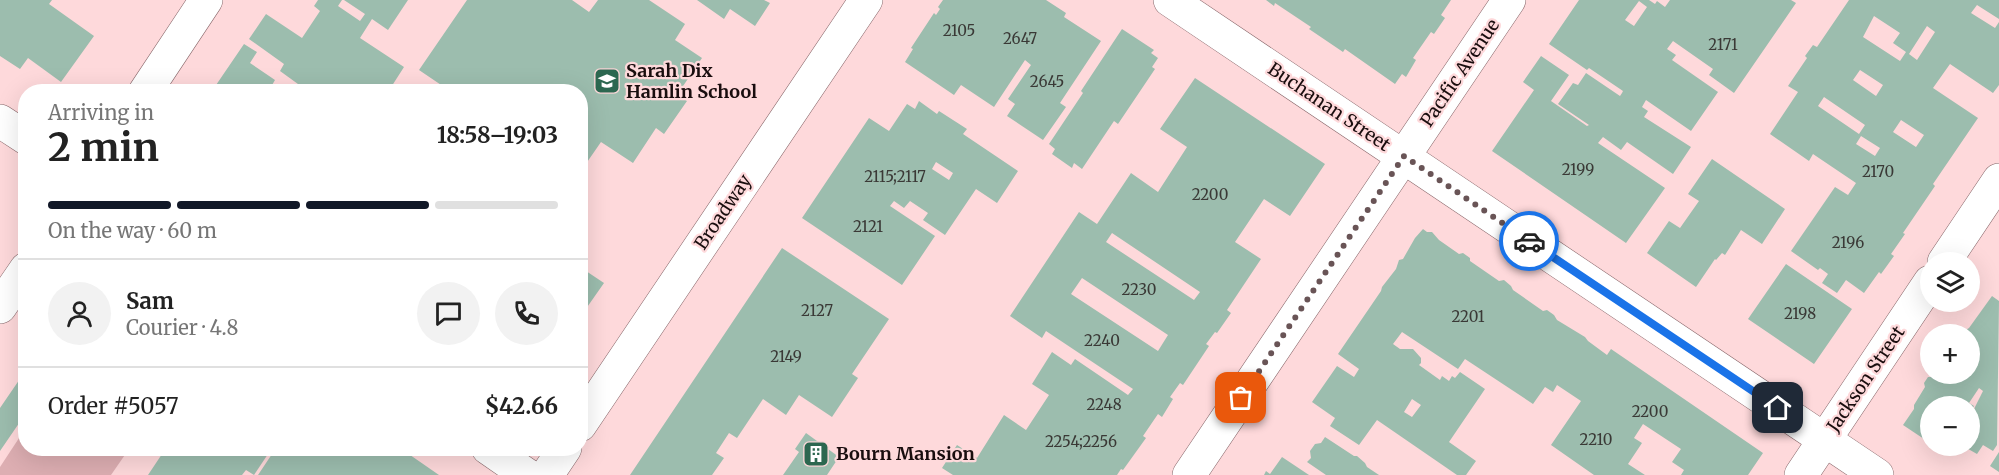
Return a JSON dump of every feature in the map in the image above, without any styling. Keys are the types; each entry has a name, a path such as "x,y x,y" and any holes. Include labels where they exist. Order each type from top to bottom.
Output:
{"street":[{"path":"150,84 206,0"},
{"name":"Broadway","path":"588,413 866,0"},
{"name":"Buchanan Street","path":"1170,0 1877,475"},
{"name":"Pacific Avenue","path":"1189,475 1509,0"},
{"path":"0,121 18,133"},
{"path":"1951,252 1999,180"},
{"path":"0,307 18,281"},
{"name":"Jackson Street","path":"1801,475 1920,297"},
{"path":"500,456 527,475"},
{"path":"547,475 560,456"}],"shaded area":[{"path":"18,440 18,456 124,456 111,475 0,475 0,467"}],"building":[{"path":"0,0 52,0 49,4 94,36 61,82 28,58 20,69 0,56"},
{"path":"318,0 342,0 338,6 360,21 365,14 344,0 408,0 388,30 372,19 360,38 404,67 393,84 298,84 280,71 284,64 249,39 266,14 302,38 320,11 314,6"},
{"path":"467,0 572,0 589,12 598,0 649,0 685,24 675,40 702,58 677,95 687,101 664,134 656,128 633,163 601,142 588,161 588,84 440,84 419,70"},
{"path":"697,0 764,0 770,3 755,26 730,9 724,19"},
{"path":"943,0 1046,0 1066,13 1064,17 1101,41 1060,103 1066,107 1043,140 1007,116 1015,104 1008,99 1031,65 1025,60 994,107 961,85 954,95 905,62 913,49 911,48 934,13 936,15 940,9 938,7"},
{"path":"1266,0 1451,0 1441,15 1445,18 1434,34 1431,32 1413,58 1416,60 1406,77 1402,74 1395,84 1345,49 1343,52 1275,3 1274,6"},
{"path":"1579,0 1649,0 1655,4 1657,1 1665,7 1670,0 1791,0 1796,3 1734,93 1709,75 1713,69 1673,41 1667,49 1676,55 1672,60 1718,92 1691,131 1646,100 1642,107 1648,111 1644,117 1691,147 1673,174 1627,142 1621,150 1603,137 1598,143 1665,188 1626,243 1492,151 1534,90 1523,82 1541,56 1569,75 1551,101 1587,126 1589,125 1558,104 1573,83 1578,85 1586,73 1620,96 1622,93 1623,91 1589,68 1587,70 1549,44","holes":["1639,1 1647,7 1634,26 1625,20"]},
{"path":"1849,0 1999,0 1999,19 1977,5 1971,13 1995,28 1999,22 1999,85 1993,93 1950,64 1933,88 1978,118 1903,233 1905,234 1891,254 1894,256 1864,293 1846,280 1837,293 1822,283 1828,274 1820,268 1818,270 1791,251 1835,187 1848,195 1856,183 1813,154 1809,161 1770,134 1798,92 1788,86 1813,45 1817,47","holes":["1874,16 1900,33 1893,43 1906,52 1900,61 1863,37","1927,26 1935,32 1917,60 1909,54","1860,70 1883,85 1876,96 1853,80","1824,97 1865,125 1859,134 1818,106","1901,120 1924,135 1916,147 1893,132","1861,136 1880,148 1875,156 1856,144"]},
{"path":"1122,29 1154,50 1151,53 1158,58 1152,67 1155,69 1118,124 1114,121 1082,169 1074,163 1072,168 1052,154 1055,149 1049,144"},
{"path":"244,44 257,52 250,63 275,80 273,84 217,84"},
{"path":"1195,78 1325,164 1290,216 1264,199 1235,242 1261,259 1227,310 1231,313 1206,344 1209,346 1183,385 1180,383 1170,397 1173,399 1162,417 1158,414 1143,436 1146,438 1123,470 1121,469 1117,475 953,475 942,468 957,445 977,458 1004,415 1026,430 1049,395 1032,384 1052,352 1071,365 1075,359 1128,395 1133,389 1046,331 1042,338 1010,316 1079,212 1097,224 1131,173 1158,192 1187,147 1160,129","holes":["1112,233 1200,292 1194,300 1106,242","1082,278 1168,335 1158,351 1071,294"]},
{"path":"919,101 937,114 939,111 967,129 963,134 1018,171 997,203 976,189 945,235 923,220 928,213 910,201 904,208 894,201 890,206 935,236 902,285 802,218 869,118 889,131 907,104 915,109","holes":["936,162 953,173 949,180 932,169"]},
{"path":"1712,159 1785,209 1762,244 1741,230 1725,255 1722,253 1715,259 1696,287 1647,253 1669,221 1680,228 1699,201 1688,194"},
{"path":"1423,229 1432,232 1439,240 1459,254 1463,253 1470,258 1470,261 1499,281 1504,280 1513,290 1543,311 1547,310 1557,320 1585,337 1607,355 1611,349 1763,453 1748,475 1681,475 1684,470 1672,462 1681,449 1643,424 1634,438 1642,443 1628,464 1645,475 1594,475 1551,445 1581,401 1557,385 1553,392 1545,387 1533,404 1465,359 1458,369 1402,332 1393,344 1400,349 1413,349 1421,358 1419,365 1440,380 1442,376 1449,381 1452,376 1455,378 1460,372 1485,389 1449,442 1476,461 1466,475 1457,475 1377,420 1359,445 1330,426 1335,418 1312,402 1337,366 1354,377 1359,369 1338,354","holes":["1412,399 1421,405 1412,417 1404,412"]},
{"path":"782,248 889,319 852,374 858,378 832,417 799,395 786,415 763,399 737,438 729,433 716,453 724,458 712,475 630,475"},
{"path":"1786,264 1852,309 1814,364 1748,319"},
{"path":"588,272 604,283 588,306"},
{"path":"1992,296 1999,301 1997,445 1993,451 1983,445 1980,450 1980,397 1983,391 1979,388 1974,396 1920,396 1920,436 1903,425 1914,409 1914,405 1925,387 1924,384 1980,384 1980,324 1972,324"},
{"path":"18,382 18,425 0,451 0,408"},
{"name":"Bourn Mansion","path":"806,433 839,457 827,475 783,475 799,452 795,449"},
{"path":"1325,437 1357,456 1379,475 1326,475 1307,462 1311,458 1310,451 1315,444 1321,443"},
{"path":"1999,452 1999,472 1990,466"},
{"path":"161,456 267,456 254,475 246,470 242,475 148,475"},
{"path":"271,456 412,456 439,475 258,475"},
{"path":"1282,457 1309,475 1264,475 1266,471 1270,474"}],"way so far":[{"path":"1241,398 1404,156 1529,241"}],"place":[{"name":"Sarah Dix Hamlin School","path":"607,81"},
{"name":"Bourn Mansion","path":"816,454"}],"route":[{"path":"1529,241 1778,408"}]}
